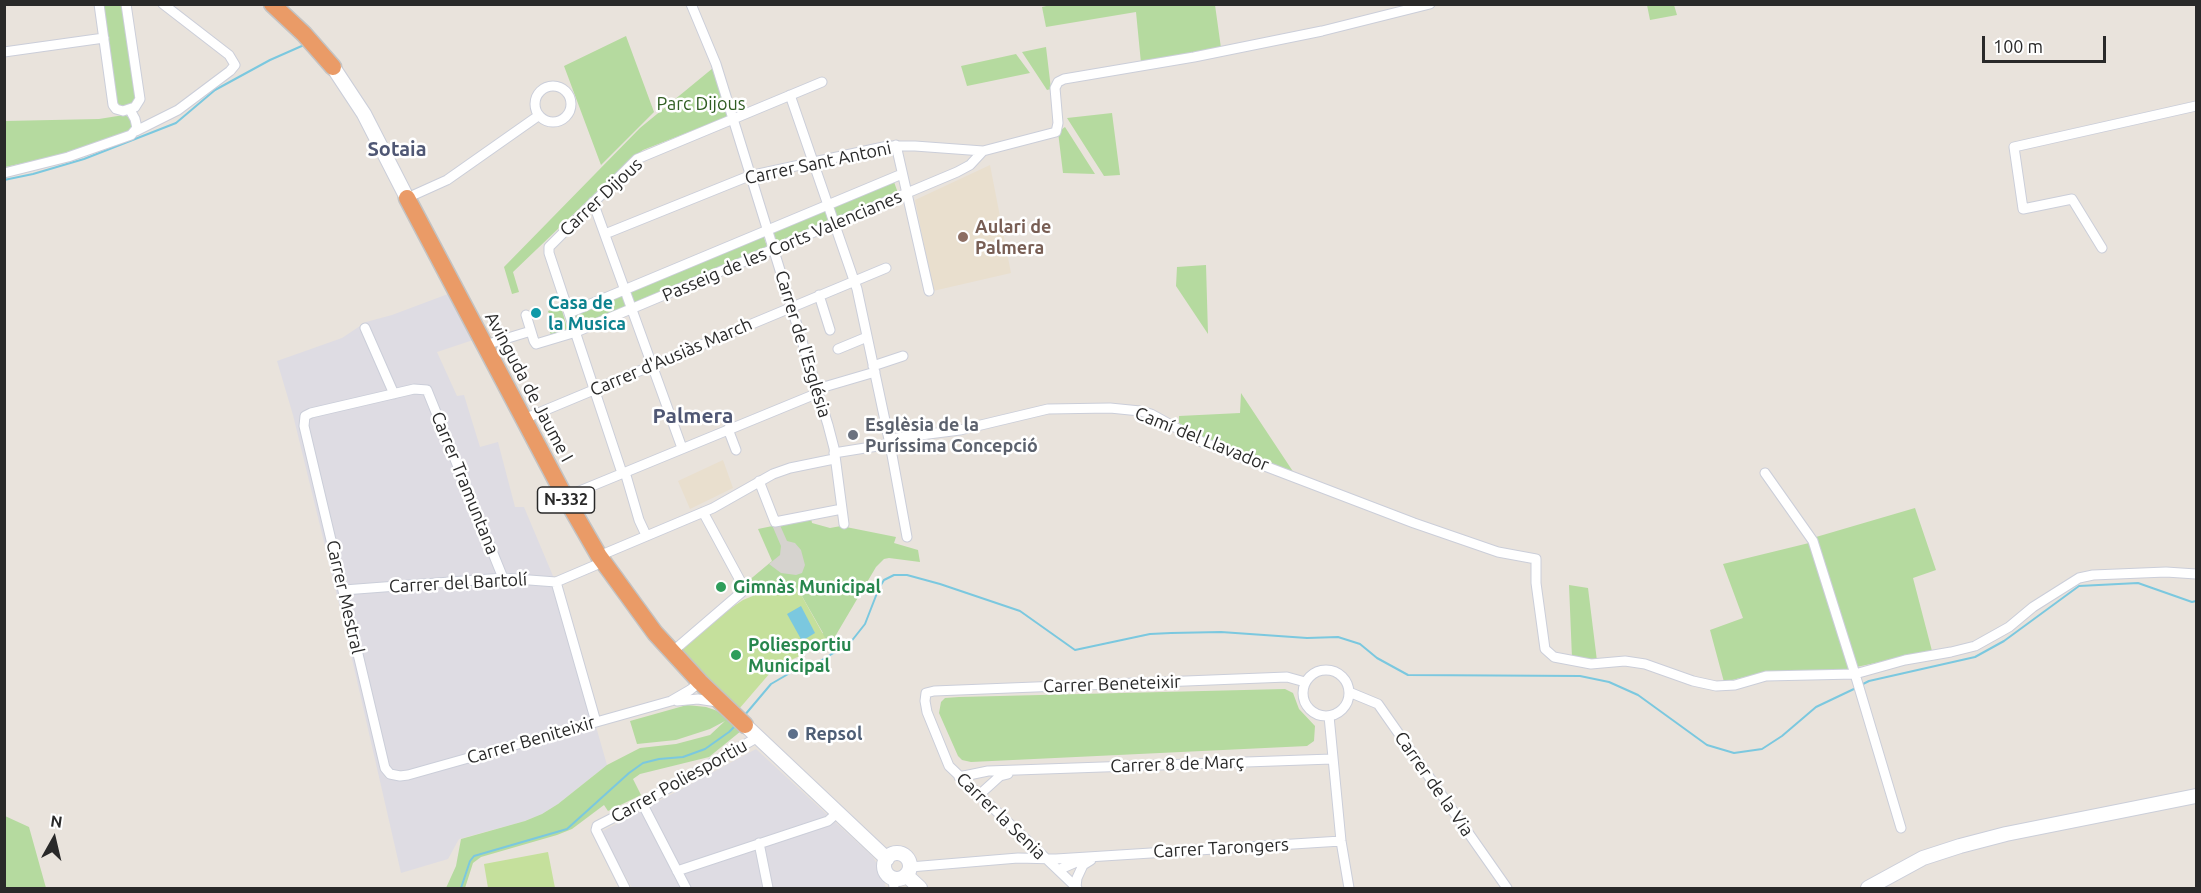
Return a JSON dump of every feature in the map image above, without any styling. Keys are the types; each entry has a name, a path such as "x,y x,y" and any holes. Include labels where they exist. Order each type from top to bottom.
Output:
{"highway":[{"path":"272,4 304,34 333,67"},
{"name":"Avinguda de Jaume I","path":"407,198 564,497 601,559 626,595 672,652 745,725"}],"main road":[{"path":"333,67 364,114 407,198"},
{"path":"745,725 887,859"},
{"path":"1868,888 1923,858 1960,846 2006,834 2196,796"},
{"path":"901,877 908,859 900,854 893,854 887,859 885,870 920,888"}],"street":[{"path":"99,4 113,105 119,110 130,110 138,105 140,99 126,4"},
{"path":"4,173 68,157 131,135 178,110 234,67 235,63 229,55 163,4"},
{"name":"Carrer de l'Església","path":"691,4 716,64 749,176 818,391 834,456 844,524"},
{"name":"Carrer Sant Antoni","path":"605,234 749,176 896,145 983,152 1056,132 1058,123 1055,88 1058,82 1064,79 1194,57 1430,4"},
{"path":"4,52 104,38"},
{"name":"Carrer Dijous","path":"569,313 549,247 637,159 822,82"},
{"path":"554,86 566,91 570,97 571,106 567,117 551,123 538,116 534,103 537,94 542,89 554,86"},
{"path":"790,95 854,281 890,441 907,537"},
{"path":"2102,248 2072,199 2023,208 2014,147 2196,106"},
{"path":"130,110 135,119 136,131"},
{"path":"407,198 447,180 538,116"},
{"path":"896,145 929,291"},
{"name":"Passeig de les Corts Valencianes","path":"576,332 964,169 983,152"},
{"name":"Passeig de les Corts Valencianes","path":"569,313 902,174"},
{"path":"593,202 682,448"},
{"name":"Carrer d'Ausiàs March","path":"524,419 886,268"},
{"path":"819,295 830,330"},
{"path":"569,313 646,535"},
{"path":"526,315 536,344 576,332"},
{"path":"364,328 394,394"},
{"path":"485,345 531,332"},
{"path":"838,349 867,337"},
{"path":"564,497 903,356"},
{"name":"Carrer Tramuntana","path":"394,394 425,389 428,392 503,578"},
{"name":"Carrer Mestral","path":"390,774 385,768 304,426 304,418 311,413 394,394"},
{"name":"Camí del Llavador","path":"759,481 790,468 890,441 960,430 1048,409 1129,409 1151,414 1202,442 1414,523 1498,552 1536,559 1536,583 1545,649 1554,657 1591,664 1625,661 1645,664 1716,686 1735,686 1766,676 1856,677"},
{"path":"728,429 736,450"},
{"path":"1766,472 1813,541 1861,691 1901,828"},
{"path":"759,481 775,522 842,509"},
{"name":"Carrer del Bartolí","path":"344,590 503,578 555,582 646,535 703,512 759,481"},
{"path":"672,652 743,591 742,584 703,512"},
{"path":"1856,677 1905,660 1975,646 2009,627 2033,607 2079,578 2093,575 2196,574"},
{"path":"555,582 596,722"},
{"path":"1321,670 1334,671 1345,679 1349,692 1349,699 1341,711 1329,716 1314,713 1304,703 1302,689 1314,672 1321,670"},
{"name":"Carrer Beneteixir","path":"925,701 926,693 934,691 1287,677 1305,682"},
{"name":"Carrer Beniteixir","path":"671,701 704,685"},
{"name":"Carrer Beniteixir","path":"390,774 400,776 671,701 692,699 701,695 704,685"},
{"name":"Carrer de la Via","path":"1349,692 1378,704 1507,888"},
{"name":"Carrer Beniteixir","path":"692,699 726,707"},
{"name":"Carrer la Senia","path":"925,701 949,766 1077,888"},
{"path":"1329,716 1341,841 1349,888"},
{"name":"Carrer Poliesportiu","path":"626,888 596,830 597,826 758,737"},
{"name":"Carrer 8 de Març","path":"959,777 988,771 1332,759"},
{"name":"Carrer 8 de Març","path":"979,795 1000,776 1022,770"},
{"path":"642,803 686,888"},
{"path":"677,871 828,821 838,812"},
{"name":"Carrer Tarongers","path":"901,877 1018,858 1056,860 1101,855 1341,841"},
{"path":"759,843 768,888"},
{"path":"1077,888 1077,878 1083,864 1101,855"},
{"name":"Carrer Tarongers","path":"1058,870 1101,855"}],"shaded area":[{"name":"Aulari de Palmera","path":"990,165 1011,273 933,291 915,200"},
{"path":"448,294 473,340 437,352 457,396 464,395 480,447 498,442 515,507 524,507 553,576 607,765 542,814 459,839 448,859 401,873 344,624 293,415 277,361 342,338 366,322"},
{"path":"723,460 733,488 690,509 678,481"},
{"path":"779,523 787,541 795,543 801,550 805,565 802,573 796,575 781,573 769,564 780,555 781,546 772,525"},
{"path":"756,749 873,857 881,871 886,888 632,888 601,832"}],"green space":[{"path":"1055,4 1215,5 1221,48 1141,63 1136,12 1046,27 1042,7"},
{"path":"102,5 123,5 136,103 121,108 117,104"},
{"path":"1647,5 1674,5 1677,15 1650,20"},
{"path":"626,36 654,112 601,165 564,66"},
{"path":"1046,47 1051,89 1047,90 1022,52"},
{"path":"1016,54 1030,73 967,86 961,66"},
{"name":"Parc Dijous","path":"713,68 727,117 643,150 632,158 513,272 519,292 512,294 504,267 640,128"},
{"path":"1112,113 1120,175 1104,176 1067,118"},
{"path":"124,115 131,118 132,125 129,132 57,156 5,167 5,121 99,119"},
{"path":"1065,127 1095,174 1063,173 1058,132"},
{"path":"894,182 898,193 838,219 833,206"},
{"path":"825,210 830,223 776,246 771,232"},
{"path":"763,235 768,249 635,304 630,290"},
{"path":"1206,265 1208,334 1176,286 1177,267"},
{"path":"622,294 627,307 577,328 572,314"},
{"path":"561,307 568,331 551,335 547,324 552,322 548,311"},
{"path":"1241,393 1294,473 1203,439 1179,423 1179,416 1240,413"},
{"path":"1915,508 1936,570 1913,578 1932,651 1847,669 1757,674 1724,682 1710,630 1743,618 1723,564 1809,543 1816,537"},
{"path":"811,518 812,523 830,528 841,526 896,537 894,543 918,550 920,562 884,559 876,567 833,640 789,659 823,633 799,591 777,586 753,596 747,582 772,561 758,529"},
{"path":"1569,585 1588,588 1597,661 1572,658"},
{"name":"Poliesportiu Municipal","path":"777,586 799,591 828,643 780,665 770,673 739,709 681,651 694,637 728,610 743,600"},
{"path":"1285,689 1293,693 1299,709 1315,726 1314,741 1307,746 971,762 962,760 958,756 939,713 941,702 945,698 959,697"},
{"path":"687,705 715,710 728,718 741,731 709,757 640,774 633,779 641,795 608,811 604,805 572,829 481,857 473,863 465,888 446,888 456,866 461,839 542,814 607,765 640,748 676,744 710,735 725,721 710,729 676,740 637,744 630,721"},
{"path":"5,816 29,827 46,888 5,888"},
{"path":"548,852 555,888 488,888 484,864"}],"water":[{"path":"801,606 815,633 802,641 787,614"}],"waterway":[{"path":"4,180 84,159 176,123 215,90 270,60 304,45"},
{"path":"744,716 771,684 795,670 817,663 850,643 865,624 884,580 894,575 907,575 940,584 1020,611 1075,650 1150,634 1221,632 1307,638 1338,637 1360,644 1377,658 1408,675 1580,676 1609,682 1638,695 1707,745 1734,753 1762,749 1782,736 1816,707 1856,688"},
{"path":"1861,685 1869,681 1975,657 2004,641 2079,586 2138,583 2192,602 2196,601"},
{"path":"461,888 470,861 474,856 567,829 643,763 683,757 705,749 736,725"}],"place":[{"name":"Aulari de Palmera","path":"963,237"},
{"name":"Casa de la Musica","path":"536,313"},
{"name":"Esglèsia de la Puríssima Concepció","path":"853,435"},
{"name":"Gimnàs Municipal","path":"721,587"},
{"name":"Poliesportiu Municipal","path":"736,655"},
{"name":"Repsol","path":"793,734"}],"district":[{"name":"Sotaia","path":"397,149"},
{"name":"Palmera","path":"693,416"}]}
